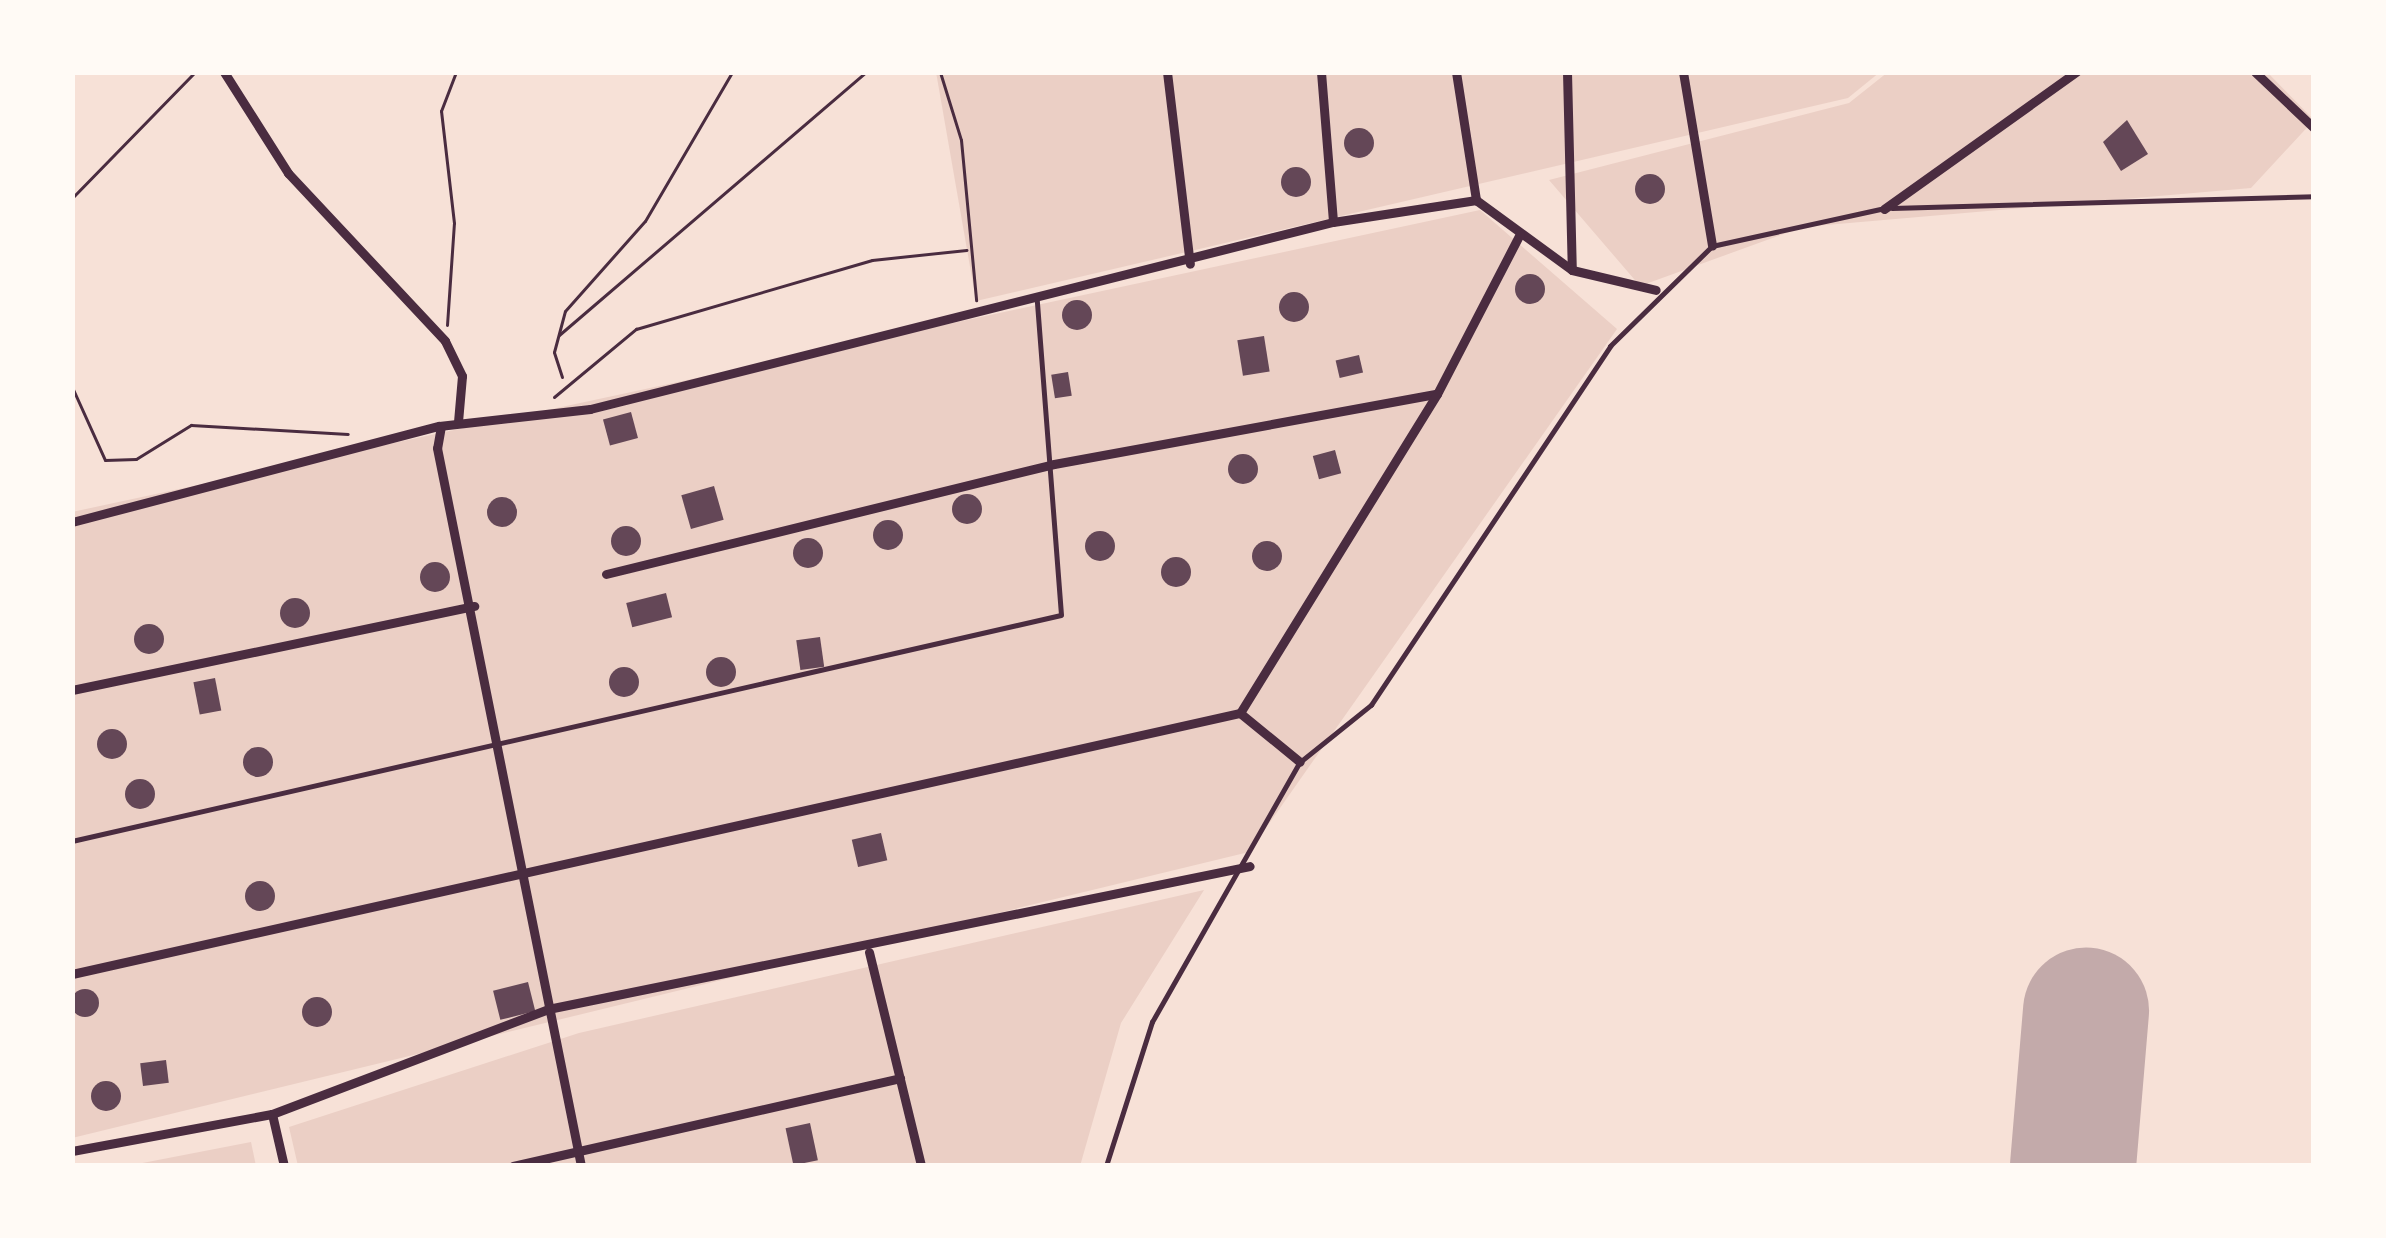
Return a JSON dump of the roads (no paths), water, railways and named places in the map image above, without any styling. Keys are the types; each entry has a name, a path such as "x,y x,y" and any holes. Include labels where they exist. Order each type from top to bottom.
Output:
{"street":[{"path":"72,522 463,420 462,376 445,341 289,173 224,72"},
{"path":"1167,72 1190,265"},
{"path":"1321,72 1333,222"},
{"path":"1456,72 1476,200 1572,270 1656,290"},
{"path":"1567,72 1572,270"},
{"path":"1683,72 1712,246"},
{"path":"1884,209 2075,72"},
{"path":"2255,72 2314,128"},
{"path":"439,426 542,419 1190,265 1333,222 1476,200"},
{"path":"72,974 519,879 1240,712 1438,394 1520,234"},
{"path":"606,574 1054,464 1438,394"},
{"path":"439,426 501,742 519,879 580,1166"},
{"path":"72,690 473,606"},
{"path":"1240,712 1300,762"},
{"path":"72,1151 272,1114 548,1009 869,952 1250,866"},
{"path":"869,952 921,1166"},
{"path":"513,1166 577,1147 900,1078"},
{"path":"272,1114 284,1166"}],"lane":[{"path":"1106,1166 1152,1022 1250,866 1300,762 1371,705 1656,290 1712,246 1884,209 2314,196"},
{"path":"72,841 1061,615 1054,464 1037,298"}]}
